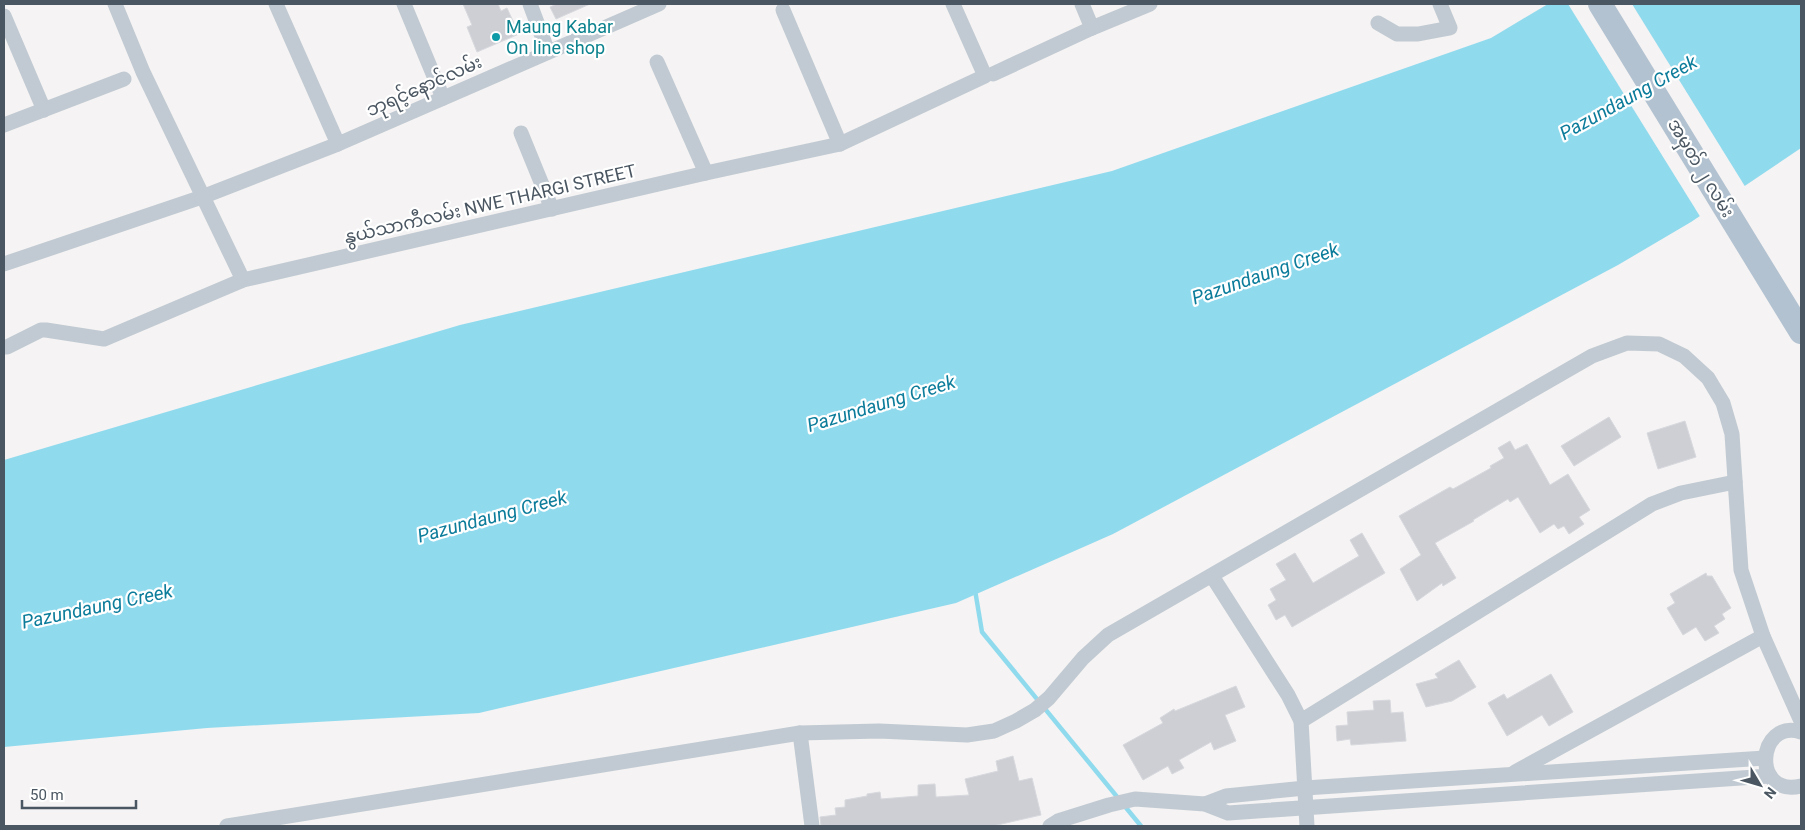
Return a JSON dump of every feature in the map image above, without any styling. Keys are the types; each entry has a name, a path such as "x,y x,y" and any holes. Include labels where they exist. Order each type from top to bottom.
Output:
{"main road":[{"name":"အမှတ် ၂ လမ်း","path":"1600,4 1801,332"}],"street":[{"path":"115,4 143,72 243,280"},
{"path":"276,4 338,144"},
{"path":"404,4 443,98"},
{"path":"530,4 548,52"},
{"name":"ဘုရင့်နောင်လမ်း","path":"4,264 202,197 338,144 659,4"},
{"path":"953,4 989,75"},
{"path":"1082,4 1092,28"},
{"name":"နွယ်သာကီလမ်း NWE THARGI STREET","path":"4,347 41,330 104,339 243,280 840,144 1092,28 1150,4"},
{"path":"1378,23 1397,34 1418,34 1450,28 1440,4"},
{"path":"783,10 840,144"},
{"path":"4,16 44,110"},
{"path":"657,62 706,173"},
{"path":"4,126 124,79"},
{"path":"521,132 552,209"},
{"path":"227,826 800,733 879,731 967,735 994,731 1035,710 1049,698 1083,658 1108,635 1592,356 1627,343 1660,344 1684,356 1708,378 1723,403 1732,434 1741,570 1763,636 1801,721"},
{"path":"1301,721 1652,504 1682,493 1734,482"},
{"path":"1212,576 1288,695 1301,721 1307,826"},
{"path":"1510,775 1763,636"},
{"path":"1801,732 1788,731 1779,734 1772,740 1765,758 1766,768 1770,776 1777,783 1786,787 1801,786"},
{"path":"800,733 812,826"},
{"path":"1206,804 1226,796 1305,788 1765,758"},
{"path":"1050,826 1058,821 1135,799 1206,804 1228,813 1770,776"}],"water":[{"name":"Pazundaung Creek","path":"1548,4 1801,4 1801,148 1691,222 1618,265 1113,534 956,603 479,713 207,728 4,747 4,460 460,325 1112,171 1491,38"}],"pier":[{"path":"1568,4 1632,4 1746,188 1701,218"}],"building":[{"path":"463,4 498,4 501,11 507,8 519,34 477,52 467,27 472,25"},
{"path":"557,4 590,4 556,19 550,7"},
{"path":"1609,417 1621,437 1574,466 1561,446"},
{"path":"1685,421 1696,457 1658,469 1647,433"},
{"path":"1510,441 1515,450 1527,444 1550,485 1568,474 1590,510 1579,517 1584,524 1569,534 1564,526 1558,529 1554,524 1540,533 1518,497 1510,502 1508,499 1435,543 1456,578 1443,586 1442,583 1417,601 1400,569 1421,555 1399,516 1450,487 1453,489 1491,468 1490,466 1504,458 1498,448"},
{"path":"1362,533 1385,573 1292,627 1285,615 1276,620 1268,605 1276,600 1270,589 1286,580 1276,564 1295,553 1313,583 1359,556 1350,540"},
{"path":"1706,573 1707,576 1712,576 1731,608 1722,614 1725,619 1714,626 1719,633 1705,641 1696,627 1683,635 1667,608 1675,603 1670,594"},
{"path":"1459,660 1476,687 1452,701 1426,707 1416,684 1438,678 1435,674"},
{"path":"1551,674 1573,712 1549,726 1542,715 1507,736 1488,703 1504,694 1507,699"},
{"path":"1236,686 1245,707 1225,715 1236,741 1214,750 1211,742 1179,760 1184,768 1172,774 1168,766 1143,780 1123,745 1163,723 1160,718 1174,709 1175,711"},
{"path":"1390,700 1391,713 1403,712 1406,741 1351,745 1350,739 1337,741 1336,726 1348,725 1347,712 1374,710 1373,701"},
{"path":"1013,756 1019,781 1032,778 1041,815 993,826 821,826 820,817 836,815 835,808 845,807 845,800 867,796 867,794 880,792 881,799 918,796 918,785 935,784 936,797 969,795 965,779 998,771 996,761"}],"waterway":[{"path":"975,590 982,632 1141,826"}],"place":[{"name":"Maung Kabar On line shop","path":"496,37"}]}
